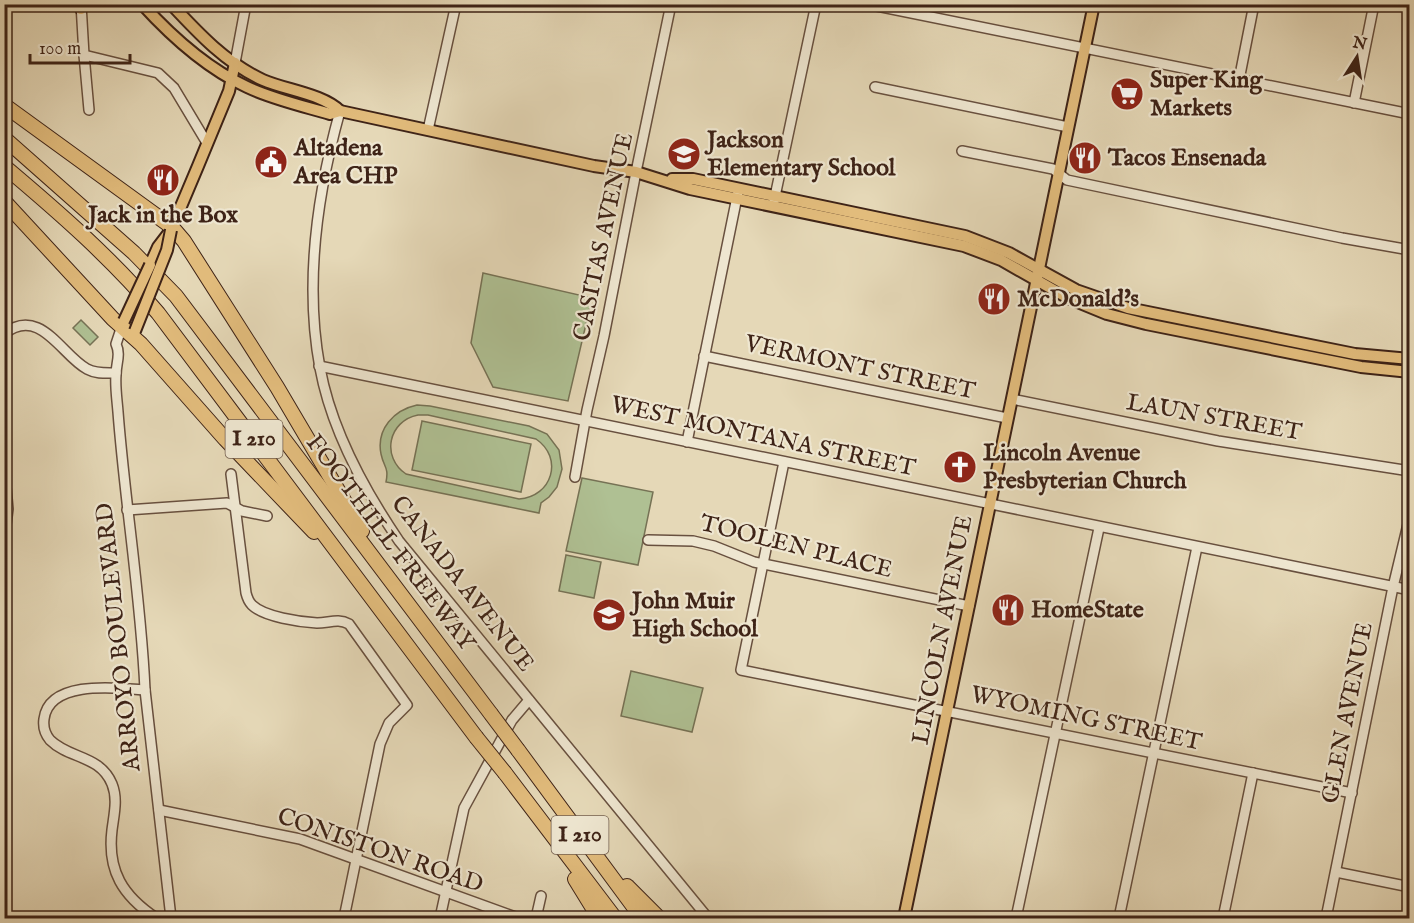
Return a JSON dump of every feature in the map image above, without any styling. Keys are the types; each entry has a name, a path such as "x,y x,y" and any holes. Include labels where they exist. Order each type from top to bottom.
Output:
{"highway":[{"path":"4,105 171,228 185,243 277,387 391,583"},
{"name":"FOOTHILL FREEWAY","path":"4,138 134,253 176,296 642,918"},
{"name":"FOOTHILL FREEWAY","path":"4,166 89,239 126,275 152,305 363,583 476,737 615,918"},
{"path":"4,201 113,319 129,329 225,439 363,583"},
{"path":"545,828 599,918"},
{"path":"594,855 659,918"}],"main road":[{"path":"142,4 195,55 232,79 248,87 330,114 340,111 594,166 636,172 690,189 738,194 774,201 964,246 1128,308 1355,354 1410,359"},
{"path":"171,4 220,54 264,80 332,103 340,111"},
{"name":"LINCOLN AVENUE","path":"904,918 1094,4"},
{"name":"ARROYO BOULEVARD","path":"129,329 167,250 171,228 225,103 235,63"},
{"path":"1038,275 1086,306 1126,319 1361,367 1410,372"}],"street":[{"path":"235,63 246,4"},
{"path":"428,130 456,4"},
{"name":"CASITAS AVENUE","path":"575,477 671,4"},
{"path":"774,201 816,4"},
{"path":"867,4 1410,114"},
{"path":"1239,80 1254,4"},
{"path":"1354,103 1374,4"},
{"path":"81,6 89,110"},
{"path":"84,55 158,73 174,88 207,143"},
{"path":"875,87 1068,127"},
{"name":"CANADA AVENUE","path":"340,111 321,199 313,263 319,366 343,440 367,491 399,541 708,918"},
{"path":"962,151 1053,169 1068,180 1410,250"},
{"path":"687,442 738,194"},
{"path":"4,334 18,327 31,326 42,330 86,369 99,373 116,373"},
{"name":"ARROYO BOULEVARD","path":"120,352 128,348 129,329"},
{"name":"ARROYO BOULEVARD","path":"129,329 116,344 120,352 116,373 127,510 144,654 145,690 171,918"},
{"name":"VERMONT STREET","path":"705,356 1007,418"},
{"name":"WEST MONTANA STREET","path":"319,366 1098,528 1410,590"},
{"name":"LAUN STREET","path":"1012,399 1218,441 1410,471"},
{"path":"763,563 784,462"},
{"path":"4,466 8,509 4,540"},
{"path":"231,474 246,592 250,604 263,613 306,622 343,620 350,624 406,705 389,723 380,744 344,918"},
{"path":"127,510 227,503 242,511 267,516"},
{"name":"GLEN AVENUE","path":"1326,918 1393,587 1410,516"},
{"path":"1016,918 1098,528"},
{"name":"TOOLEN PLACE","path":"648,540 693,541 714,546 754,562 969,606"},
{"path":"1119,918 1197,547"},
{"name":"WYOMING STREET","path":"763,563 741,670 1352,793"},
{"path":"145,690 98,687 72,691 49,705 45,712 44,729 47,736 61,748 90,760 106,773 115,798 111,847 117,876 130,898 156,918"},
{"path":"440,918 464,808 512,720 529,700"},
{"path":"1223,918 1253,773"},
{"name":"CONISTON ROAD","path":"159,810 300,839 518,918"},
{"path":"1336,872 1410,887"},
{"path":"536,918 541,896"}],"green space":[{"path":"483,273 588,297 590,307 568,401 493,387 471,343"},
{"path":"81,320 98,337 90,345 73,328"},
{"path":"417,405 430,406 529,426 547,434 559,450 562,469 557,487 541,503 539,513 386,482 387,470 381,454 381,436 394,416","holes":["418,415 428,415 536,439 545,447 550,456 552,466 546,484 530,497 519,499 406,474 393,458 391,440 400,424"]},
{"path":"422,421 531,444 521,492 412,470"},
{"path":"582,478 653,492 638,565 566,551"},
{"path":"566,555 601,562 594,598 559,591"},
{"path":"631,671 703,688 692,732 621,716"}],"place":[{"name":"Super King Markets","path":"1127,94"},
{"name":"Jackson Elementary School","path":"684,154"},
{"name":"Tacos Ensenada","path":"1085,158"},
{"name":"Altadena Area CHP","path":"271,162"},
{"name":"Jack in the Box","path":"163,180"},
{"name":"McDonald's","path":"994,299"},
{"name":"Lincoln Avenue Presbyterian Church","path":"960,467"},
{"name":"HomeState","path":"1008,610"},
{"name":"John Muir High School","path":"609,615"}]}
